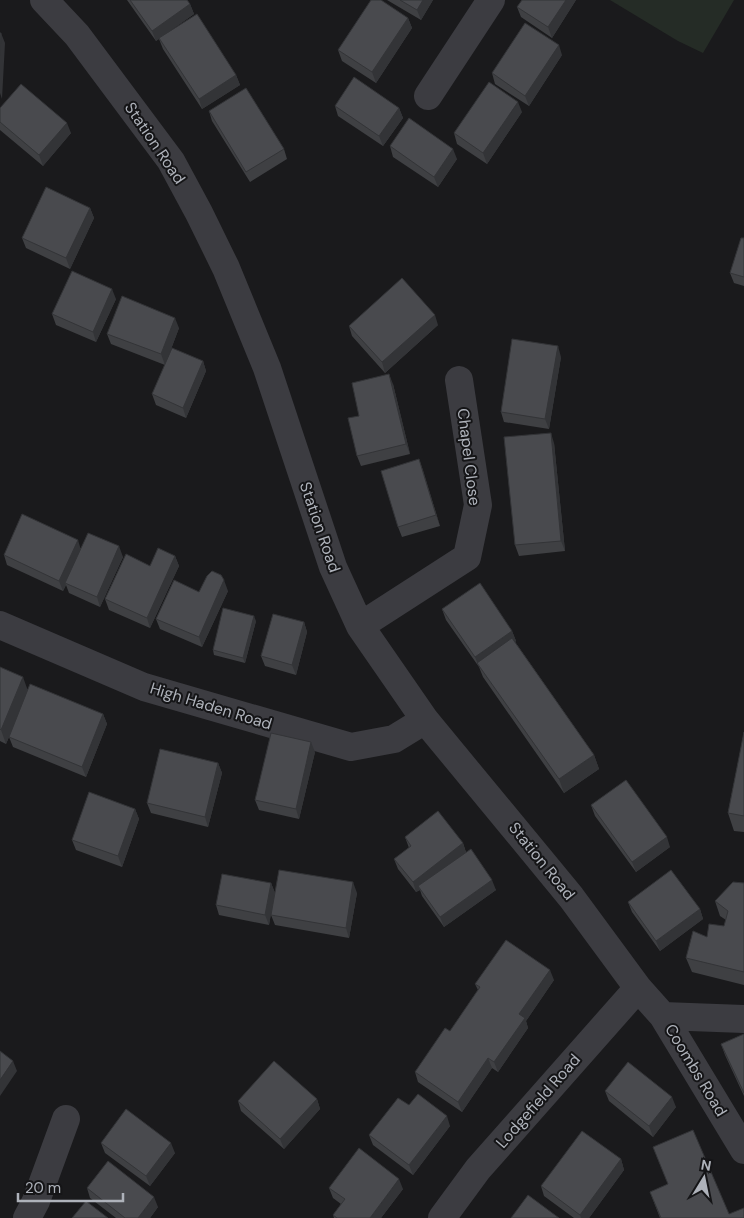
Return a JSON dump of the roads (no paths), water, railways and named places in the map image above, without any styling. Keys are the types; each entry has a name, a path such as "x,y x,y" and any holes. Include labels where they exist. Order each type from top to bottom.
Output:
{"street":[{"name":"Station Road","path":"44,0 77,35 171,161 199,213 226,268 267,368 332,567 360,626 425,720 572,896 638,988 663,1016"},
{"path":"428,96 492,0"},
{"name":"Chapel Close","path":"360,626 467,557 478,505 459,380"},
{"name":"High Haden Road","path":"0,625 144,687 351,748 394,739 425,720"},
{"name":"Lodgefield Road","path":"442,1218 478,1170 638,988"},
{"path":"663,1016 744,1019"},
{"name":"Coombs Road","path":"663,1016 744,1150"},
{"path":"27,1218 36,1201 66,1119"}]}
